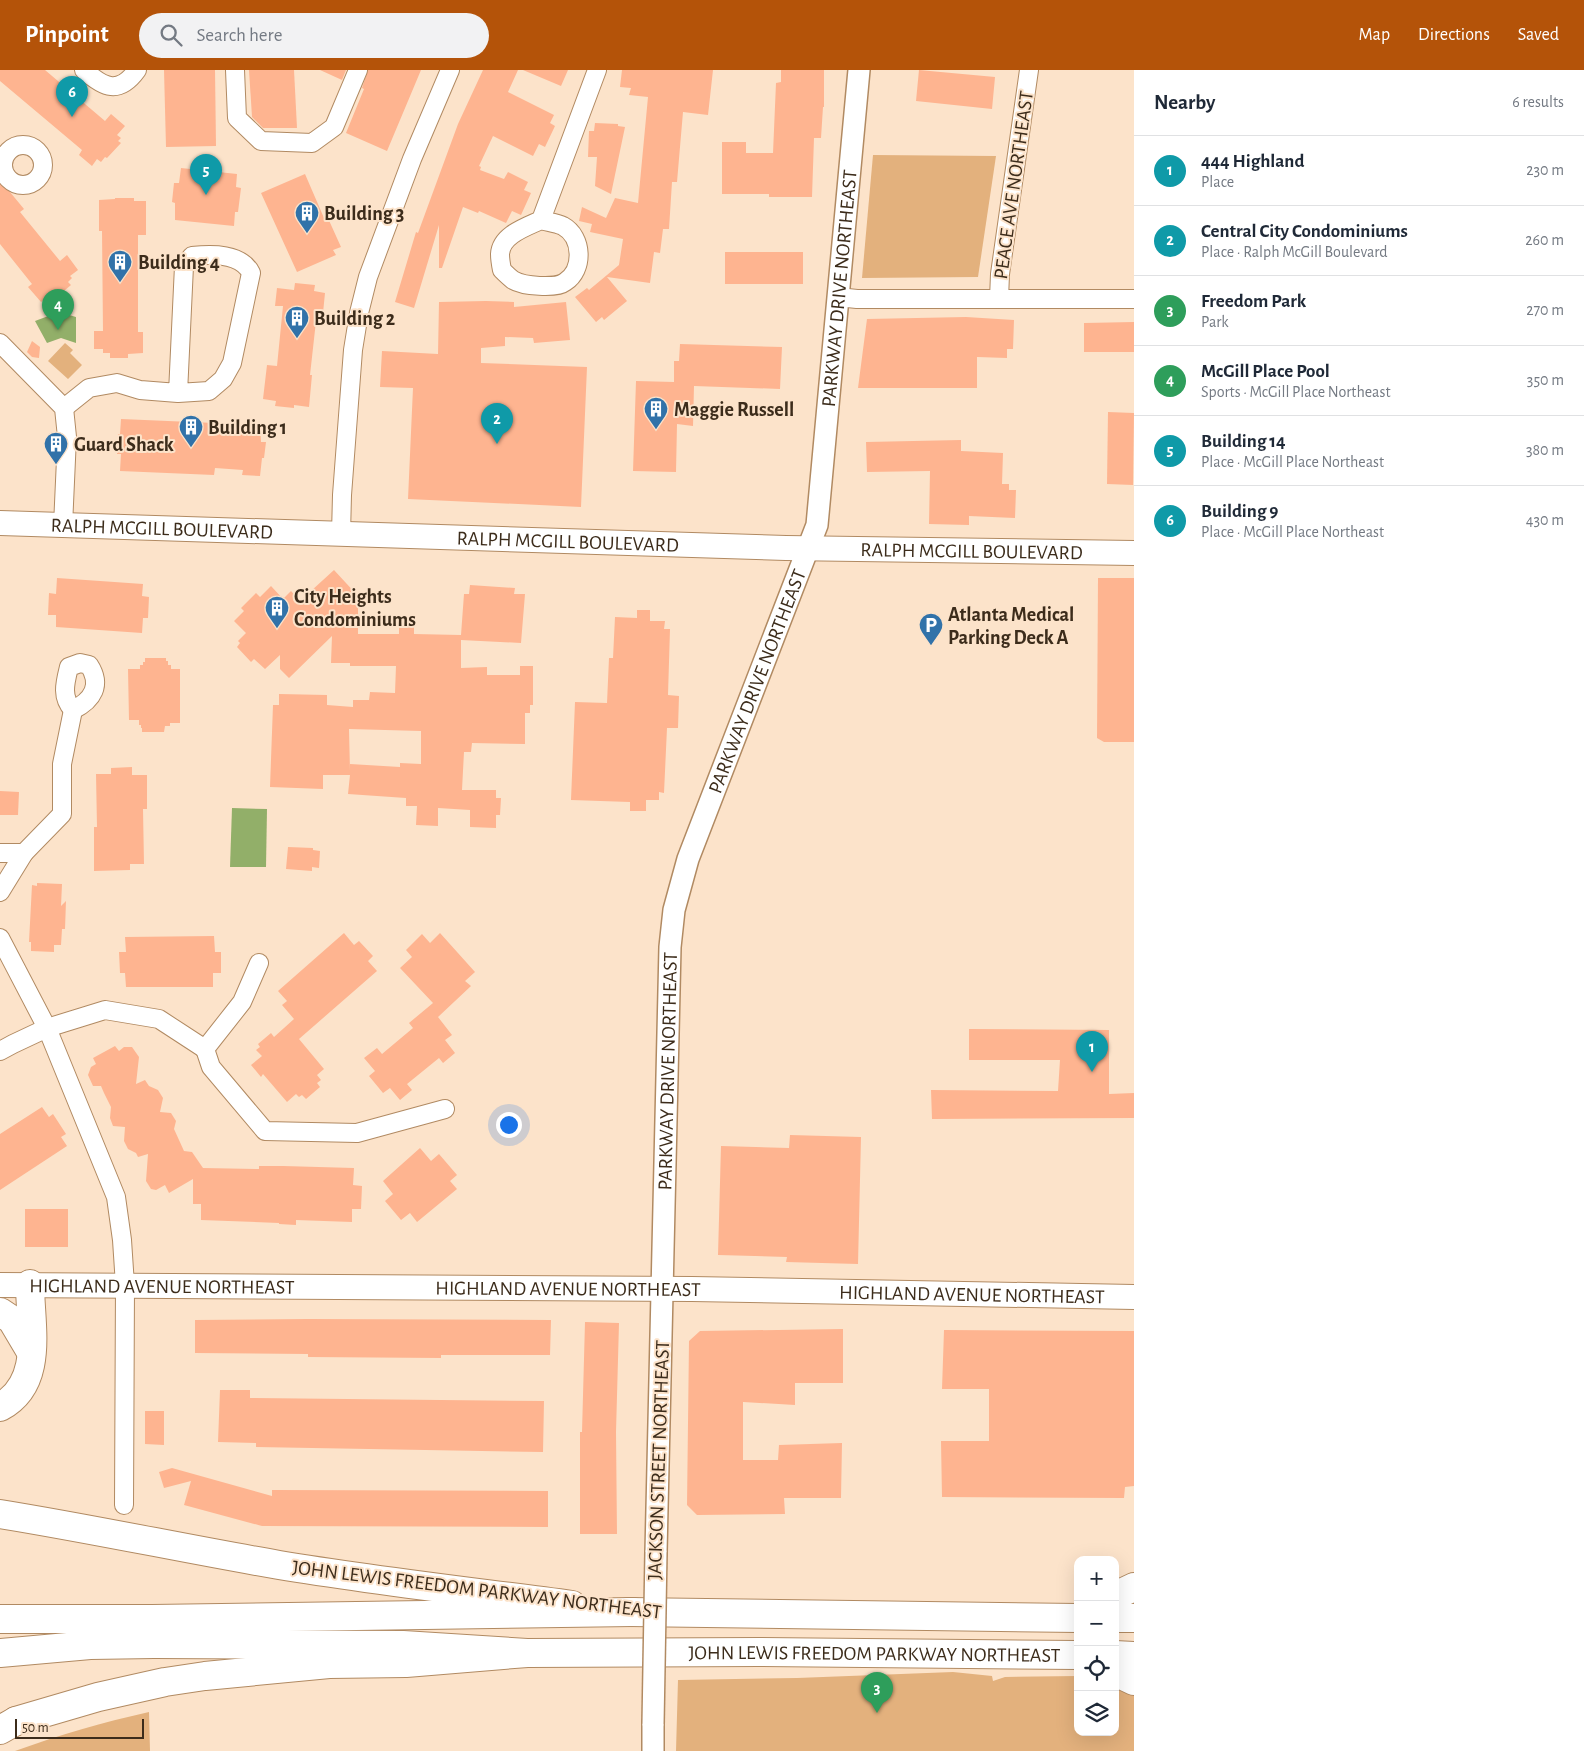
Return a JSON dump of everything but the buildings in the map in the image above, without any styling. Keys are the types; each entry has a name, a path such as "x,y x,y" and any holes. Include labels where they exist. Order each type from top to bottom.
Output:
{"highway":[{"path":"0,1408 18,1394 27,1379 33,1356 30,1284"},
{"path":"0,1312 12,1320 33,1356"},
{"name":"JOHN LEWIS FREEDOM PARKWAY NORTHEAST","path":"0,1514 280,1565 633,1612 1064,1617"},
{"path":"1119,1594 1134,1588"},
{"path":"0,1619 152,1619 633,1612"},
{"path":"1119,1618 1134,1618"},
{"path":"0,1653 90,1645 154,1644 403,1645 527,1653"},
{"name":"JOHN LEWIS FREEDOM PARKWAY NORTHEAST","path":"5,1725 98,1697 156,1684 205,1676 329,1664 406,1663 527,1653 759,1652 1074,1656"},
{"path":"1119,1655 1134,1656"},
{"path":"1119,1674 1134,1681"}],"main road":[{"name":"RALPH MCGILL BOULEVARD","path":"0,523 808,549 1134,553"},
{"name":"HIGHLAND AVENUE NORTHEAST","path":"0,1285 661,1289 1134,1297"}],"street":[{"path":"84,70 98,82 109,86 120,85 130,80 137,70"},
{"path":"235,70 237,118 260,141 312,143 334,127 358,70"},
{"path":"341,534 342,495 353,350 359,313 368,277 412,160 450,70"},
{"path":"541,220 563,226 576,238 579,252 576,269 566,282 549,287 514,281 502,270 500,254 502,246 512,234 541,220 597,70"},
{"name":"PARKWAY DRIVE NORTHEAST","path":"661,1289 670,947 674,910 688,859 817,525 859,70"},
{"name":"PEACE AVE NORTHEAST","path":"999,299 1000,274 1029,70"},
{"path":"64,408 90,388 117,383 140,390 178,393 209,391 223,379 232,363 251,273 247,265 237,259 221,255 192,256 184,266 178,393"},
{"path":"838,297 858,299 1134,299"},
{"path":"0,343 64,408 67,438 63,526"},
{"path":"0,892 24,853 62,814 62,764 73,710"},
{"path":"0,852 24,853"},
{"path":"0,938 47,1028 116,1197 122,1240 125,1285 124,1505"},
{"path":"205,1049 242,1002 259,963"},
{"path":"0,1051 47,1028 104,1010 160,1019 205,1049 211,1067 265,1131 357,1133 445,1109"},
{"name":"JACKSON STREET NORTHEAST","path":"653,1751 661,1289"}],"shaded area":[{"path":"873,155 996,156 978,277 862,278"},
{"path":"59,312 76,317 76,343 61,338 47,343 35,321"},
{"path":"65,343 73,350 70,353 82,365 68,379 48,361"},
{"path":"232,808 267,809 266,867 230,867"},
{"path":"953,1672 992,1676 993,1681 1005,1677 1074,1676 1074,1736 1119,1736 1119,1678 1134,1677 1134,1751 676,1751 678,1680"},
{"path":"149,1712 150,1751 15,1751 82,1729"}],"place":[{"name":"Building 9","path":"72,117"},
{"name":"Building 14","path":"206,195"},
{"name":"Building 3","path":"307,234"},
{"name":"Building 4","path":"120,283"},
{"name":"McGill Place Pool","path":"58,330"},
{"name":"Building 2","path":"297,339"},
{"name":"Maggie Russell","path":"656,430"},
{"name":"Central City Condominiums","path":"497,444"},
{"name":"Building 1","path":"191,448"},
{"name":"Guard Shack","path":"56,465"},
{"name":"City Heights Condominiums","path":"277,629"},
{"name":"Atlanta Medical Parking Deck A","path":"931,646"},
{"name":"444 Highland","path":"1092,1072"},
{"name":"Freedom Park","path":"877,1713"}]}
